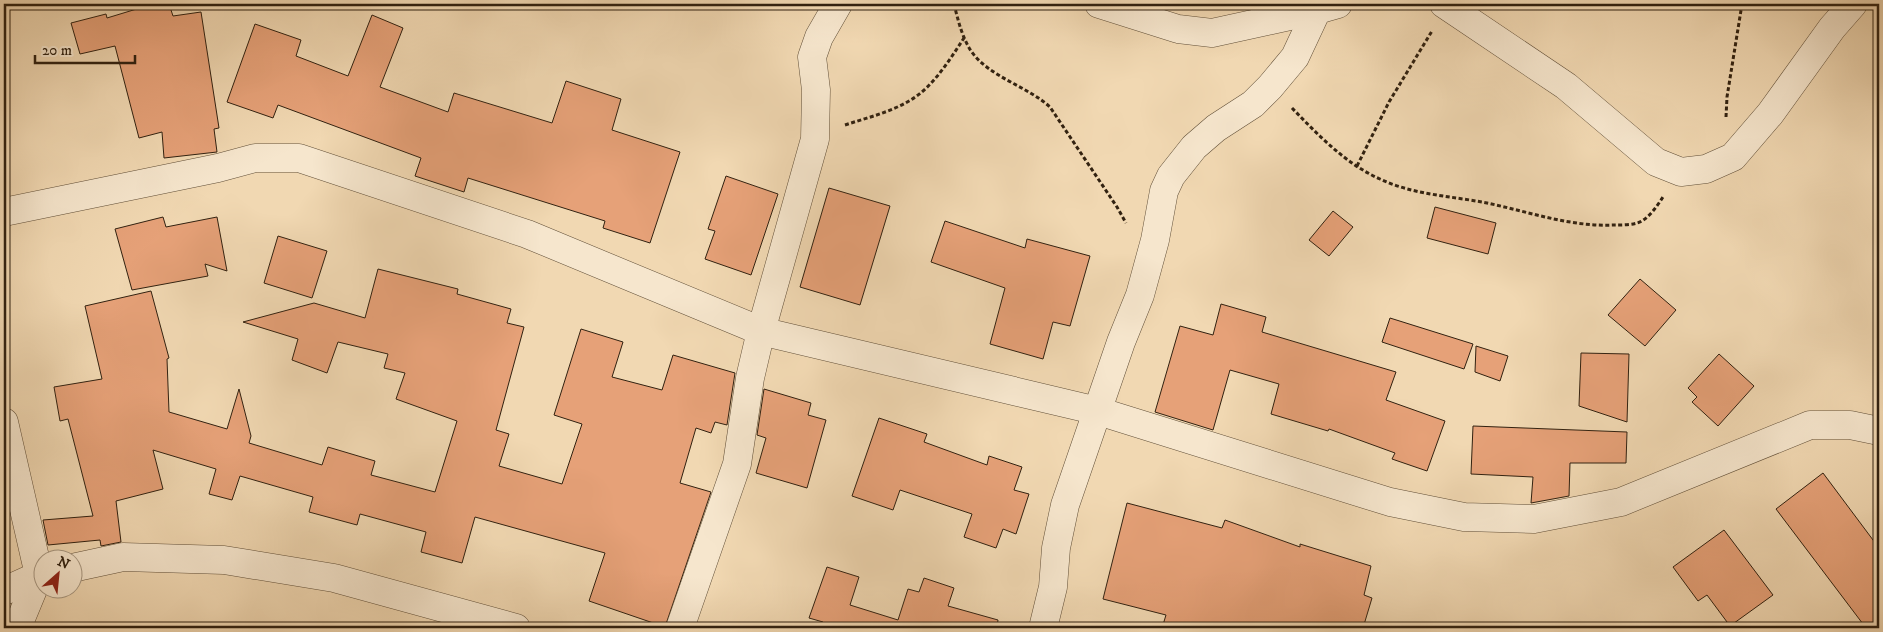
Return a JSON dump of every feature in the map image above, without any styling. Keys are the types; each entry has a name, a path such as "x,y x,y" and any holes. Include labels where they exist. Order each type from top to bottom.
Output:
{"street":[{"path":"680,628 737,464 750,378 761,331 815,139 816,90 812,57 819,36 838,4"},
{"path":"1099,4 1154,22 1197,33 1212,33 1233,29 1328,7"},
{"path":"1445,5 1566,86 1656,162 1681,172 1706,169 1733,157 1775,107 1832,28 1853,4"},
{"path":"1043,628 1053,587 1056,548 1061,522 1121,342 1140,295 1155,240 1164,191 1171,176 1194,147 1216,128 1254,104 1270,87 1296,57 1328,7"},
{"path":"4,212 218,168 254,158 299,158 527,234 761,331 1098,412 1390,502 1464,517 1534,519 1621,502 1810,424 1850,425 1879,431"},
{"path":"4,422 35,550"},
{"path":"82,566 123,557 224,560 334,578 516,628"},
{"path":"4,590 32,579"},
{"path":"17,628 32,595"}],"path":[{"path":"954,4 964,38 973,53 993,71 1038,97 1050,107 1117,206 1126,225"},
{"path":"1733,157 1726,121 1727,97 1742,4"},
{"path":"1357,166 1389,102 1445,5"},
{"path":"815,139 846,124 890,111 923,91 964,38"},
{"path":"1270,87 1325,140 1357,166 1381,180 1422,192 1490,204 1563,222 1597,226 1637,223 1655,210 1681,172"}],"building":[{"path":"153,4 169,4 173,16 201,12 219,128 214,129 217,152 164,158 162,132 139,138 115,46 80,54 71,23 106,14 107,18"},
{"path":"372,15 403,28 380,87 448,112 454,93 552,123 566,81 621,99 612,130 680,152 650,243 603,228 605,221 468,178 464,192 415,176 421,158 278,105 273,118 227,102 255,24 301,40 296,56 348,76"},
{"path":"726,176 778,194 751,275 705,259 715,231 708,229"},
{"path":"829,188 890,206 860,305 800,287"},
{"path":"1435,207 1496,223 1488,254 1427,238"},
{"path":"1333,211 1353,227 1329,256 1309,240"},
{"path":"163,217 166,227 217,217 227,271 205,264 208,276 132,290 115,229"},
{"path":"945,221 1025,248 1027,239 1090,256 1070,326 1053,322 1043,359 990,344 1005,288 931,262"},
{"path":"278,236 327,251 312,298 264,283"},
{"path":"378,269 458,289 457,294 511,309 507,323 524,327 496,430 509,434 499,466 562,484 582,424 554,415 581,329 623,342 612,377 662,390 673,355 735,373 727,425 715,422 711,433 696,428 680,483 711,492 665,627 589,601 605,553 475,517 462,563 421,552 426,532 360,514 357,525 309,512 313,497 240,476 232,500 209,494 216,469 153,450 163,489 116,501 121,542 101,546 100,540 48,545 43,520 93,516 68,419 60,421 54,387 102,379 85,306 151,291 169,358 167,359 169,412 227,429 239,389 251,436 249,443 322,465 328,447 375,461 371,475 435,492 457,421 396,399 405,373 384,368 388,354 338,342 327,373 292,360 298,339 243,322 314,303 365,318"},
{"path":"1640,279 1676,310 1645,346 1608,315"},
{"path":"1221,304 1266,317 1262,332 1396,372 1386,400 1445,421 1427,471 1392,459 1395,453 1329,429 1328,431 1271,414 1279,384 1230,370 1213,430 1155,412 1180,326 1213,335"},
{"path":"1390,318 1473,344 1464,369 1382,342"},
{"path":"1476,346 1508,356 1500,381 1475,372"},
{"path":"1581,353 1629,354 1627,422 1579,406"},
{"path":"1719,354 1754,386 1718,426 1692,402 1697,397 1688,388"},
{"path":"764,389 811,403 808,415 826,420 807,488 756,473 766,438 757,435"},
{"path":"879,418 927,434 924,442 987,465 989,456 1022,467 1014,490 1029,494 1016,534 1003,529 996,548 964,537 972,514 900,490 893,510 852,496"},
{"path":"1473,426 1627,432 1626,463 1570,463 1569,496 1531,503 1533,477 1471,474"},
{"path":"1823,473 1879,548 1879,628 1866,628 1776,509"},
{"path":"1127,503 1222,528 1225,520 1300,547 1300,544 1371,566 1364,595 1372,598 1363,628 1162,628 1166,615 1103,599"},
{"path":"1724,530 1773,595 1730,626 1707,595 1698,601 1673,567"},
{"path":"827,567 859,577 850,605 898,620 908,589 919,592 924,578 954,588 948,606 998,620 997,628 821,628 823,622 809,618"}]}
